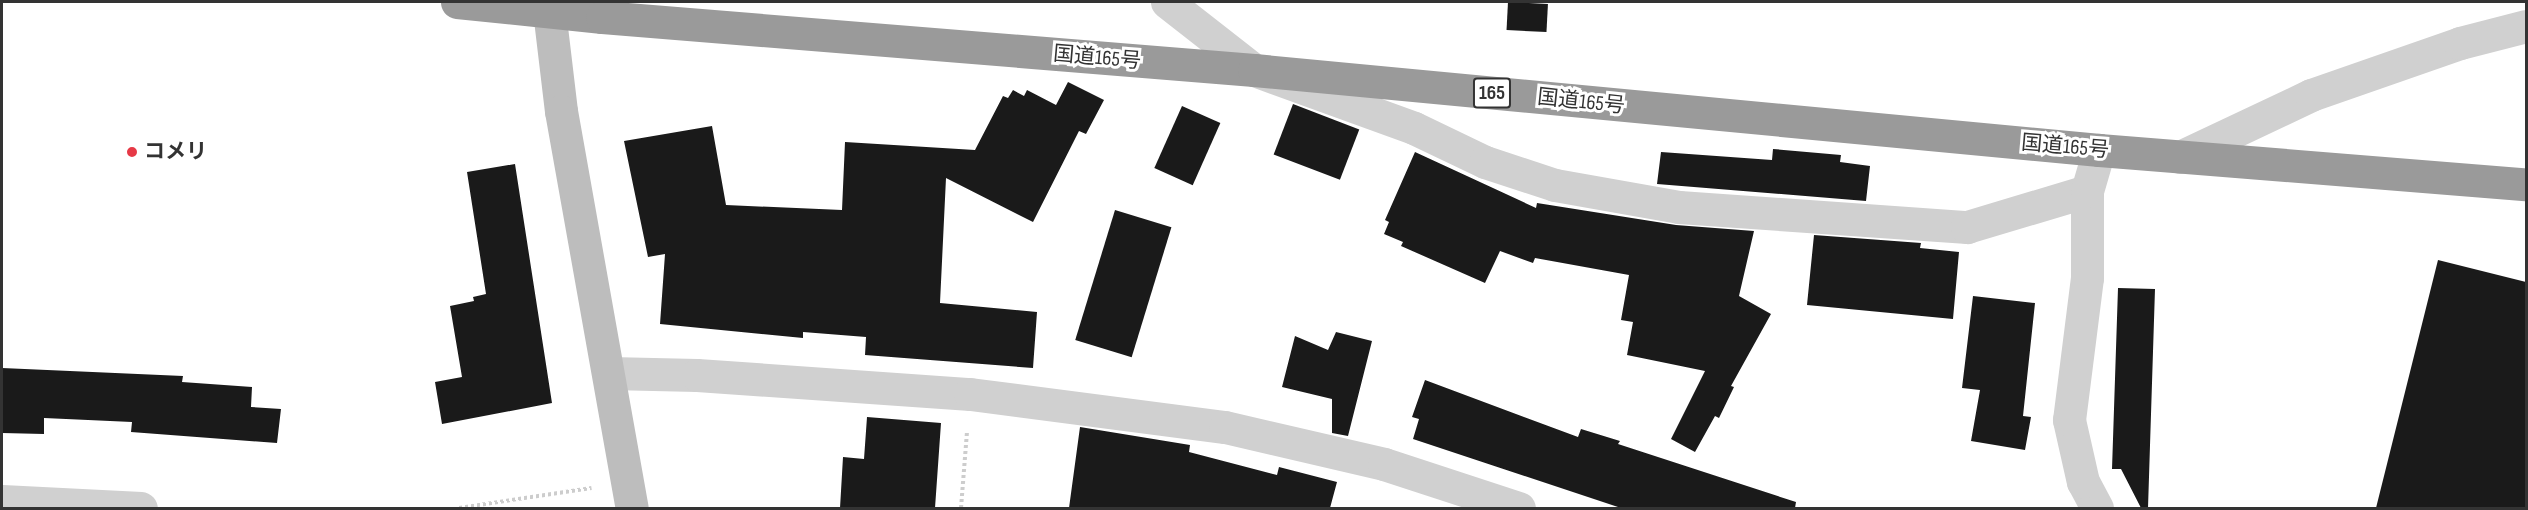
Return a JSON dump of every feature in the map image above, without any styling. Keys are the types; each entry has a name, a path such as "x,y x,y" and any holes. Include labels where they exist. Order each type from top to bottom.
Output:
{"highway":[{"name":"国道165号","path":"457,2 548,7 1254,70 2098,150 2526,184"}],"street":[{"path":"1167,2 1254,70 1414,129 1485,162 1555,185 1679,207 1967,227 2087,191"},
{"path":"548,7 561,111 632,508"},
{"path":"2180,157 2310,95 2460,43 2526,26"},
{"path":"2097,508 2083,482 2069,420 2088,278 2087,191 2098,150"},
{"path":"609,373 698,375 970,394 1225,427 1384,464 1520,508"},
{"path":"2,501 141,508"}],"path":[{"path":"961,508 970,394"},
{"path":"459,508 596,487"}],"building":[{"path":"1508,2 1548,4 1546,32 1507,30"},
{"path":"1068,82 1104,100 1086,134 1079,131 1033,222 946,178 940,303 1037,312 1033,368 865,355 866,337 803,332 803,338 660,324 665,254 648,257 624,141 712,126 726,205 842,210 845,142 975,150 1003,96 1008,98 1013,90 1024,96 1027,90 1056,105"},
{"path":"1293,104 1359,129 1340,180 1274,154"},
{"path":"1182,106 1220,123 1193,185 1154,168"},
{"path":"1773,149 1841,155 1840,162 1870,166 1866,201 1657,184 1661,152 1772,160"},
{"path":"1415,152 1536,208 1537,203 1676,225 1754,231 1739,296 1771,314 1731,386 1734,387 1719,418 1715,416 1695,452 1671,439 1705,371 1627,355 1633,322 1621,320 1629,275 1535,258 1533,263 1500,251 1485,283 1401,246 1403,242 1384,234 1389,222 1385,220"},
{"path":"515,164 552,403 442,424 435,382 462,377 450,306 474,301 473,297 486,294 467,172"},
{"path":"1115,210 1171,227 1132,357 1075,340"},
{"path":"1814,235 1921,243 1920,248 1959,252 1953,319 1807,305"},
{"path":"2438,260 2526,282 2526,508 2376,508"},
{"path":"2118,288 2155,289 2148,508 2141,508 2121,469 2112,469"},
{"path":"1973,296 2035,303 2023,416 2031,417 2025,450 1971,441 1980,390 1962,388"},
{"path":"1336,332 1372,341 1348,436 1332,433 1332,399 1282,387 1295,336 1328,350"},
{"path":"2,368 183,376 182,382 252,387 251,407 281,409 277,443 131,432 132,422 44,418 44,434 2,433"},
{"path":"1425,380 1578,437 1581,429 1620,441 1618,444 1796,502 1795,508 1621,508 1413,439 1419,419 1412,417"},
{"path":"867,417 941,423 935,508 840,508 843,457 864,459"},
{"path":"1080,427 1190,445 1189,452 1277,475 1279,467 1337,482 1330,508 1069,508"}],"place":[{"name":"コメリ","path":"132,152"}]}
